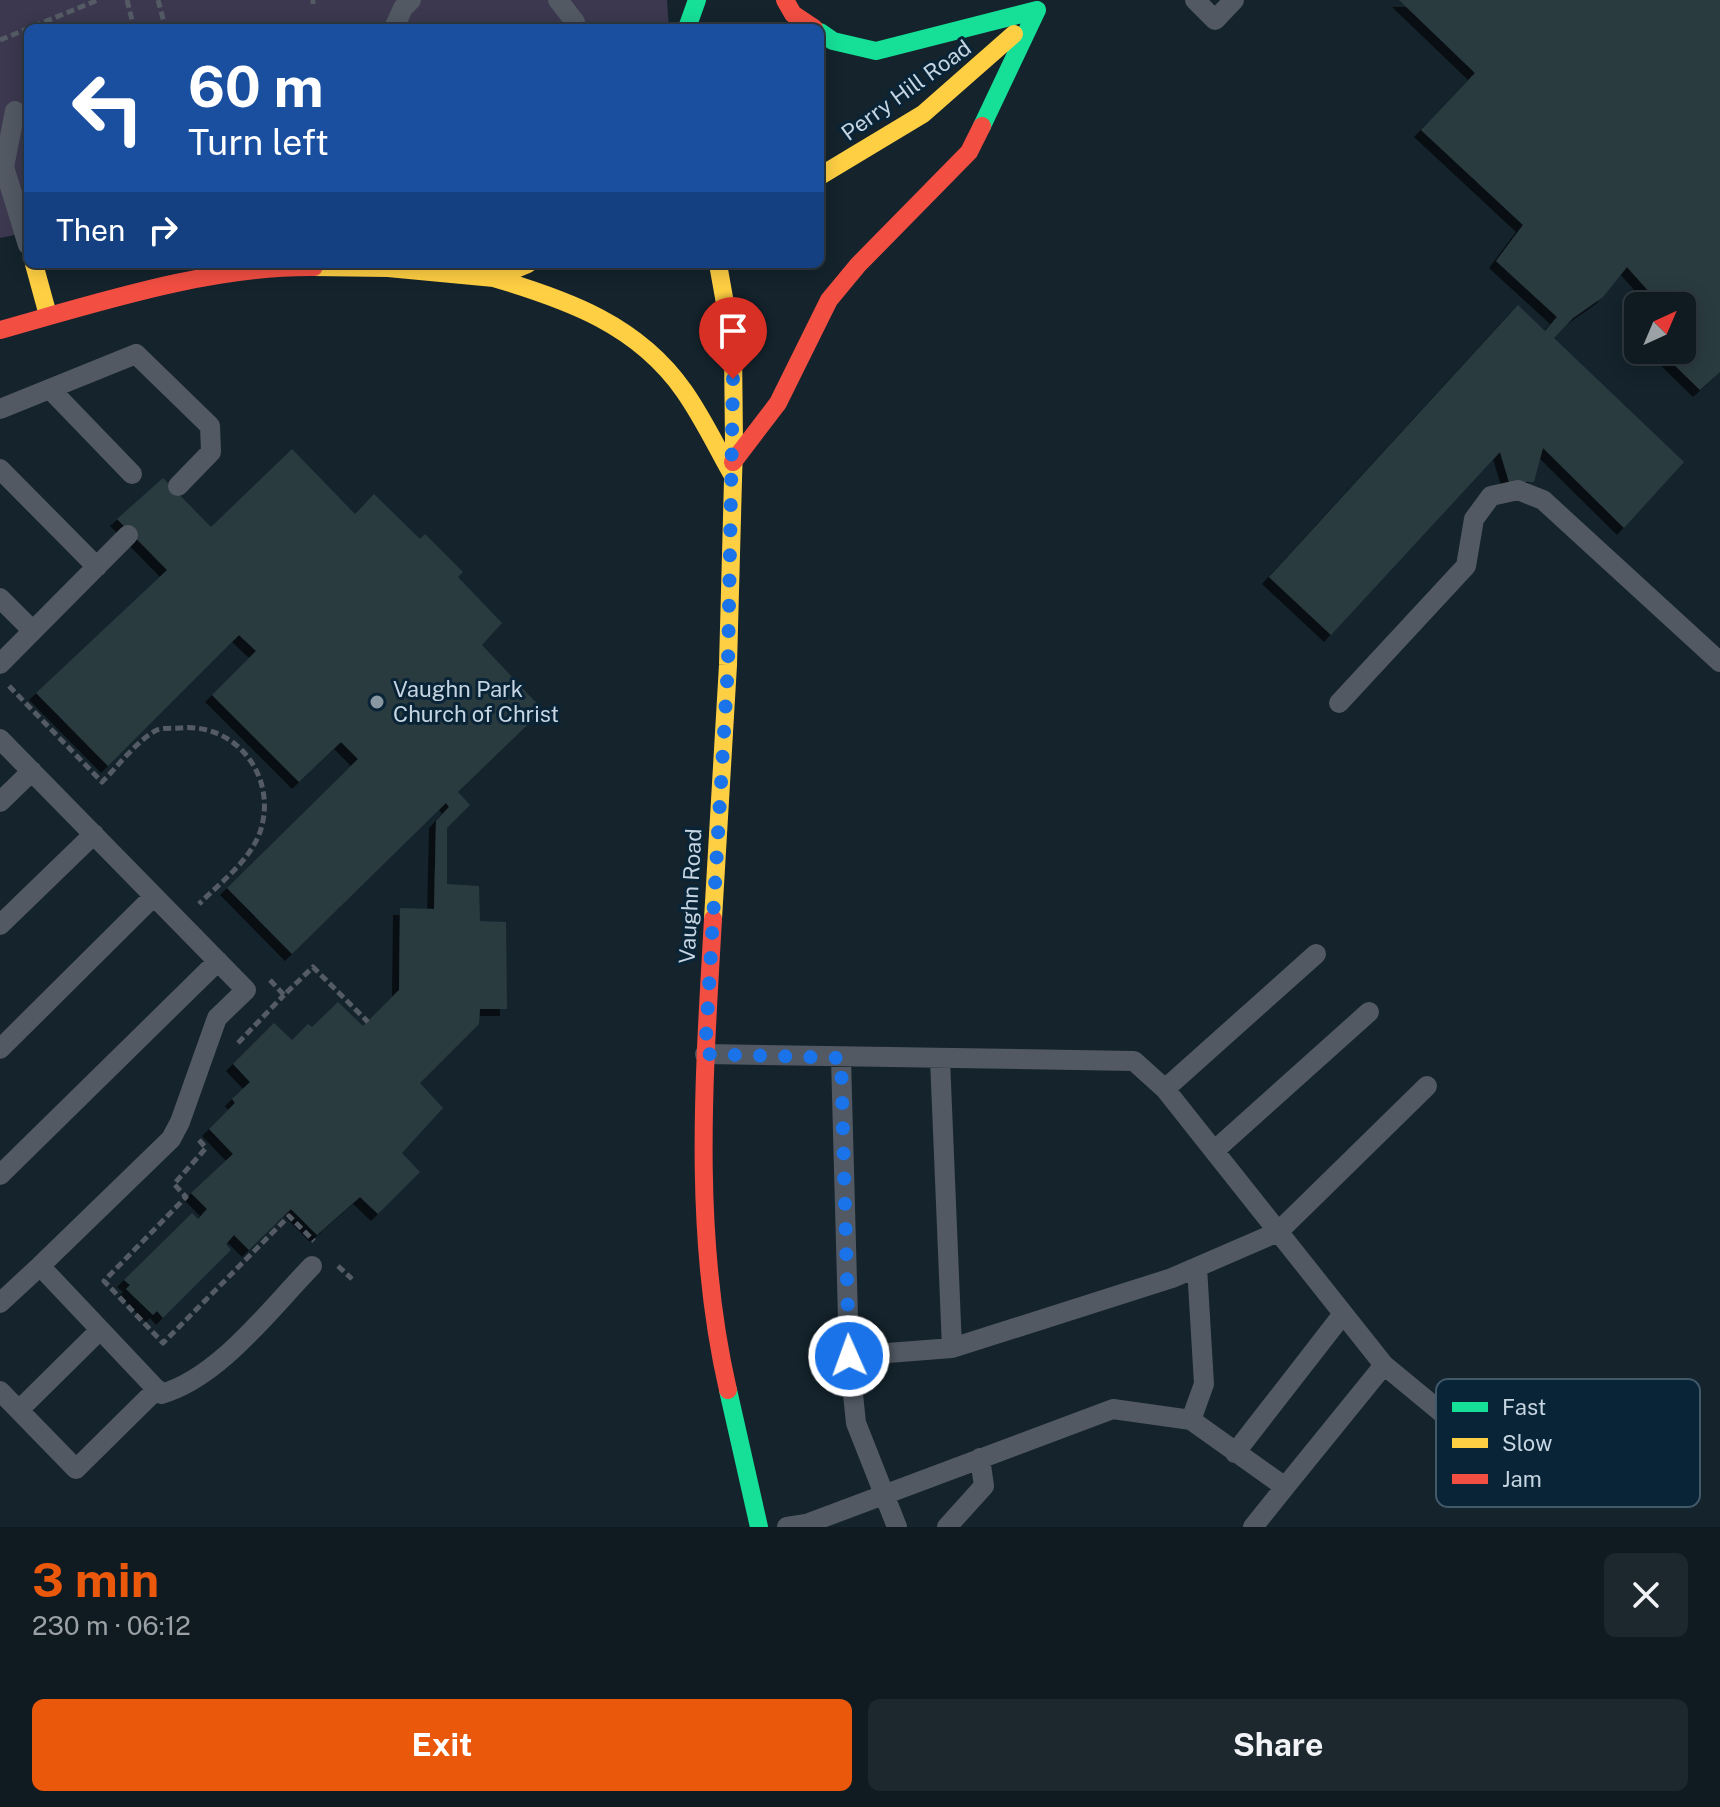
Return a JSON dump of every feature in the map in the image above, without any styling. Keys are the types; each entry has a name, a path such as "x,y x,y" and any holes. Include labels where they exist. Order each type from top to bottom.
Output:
{"main road":[{"path":"688,24 697,0"},
{"path":"785,0 793,14 808,24"},
{"path":"824,35 833,41 876,51 1042,5"},
{"path":"388,268 494,278 597,312 636,336 678,381 733,469 778,403 829,300 858,265 969,152 1042,5"},
{"name":"Perry Hill Road","path":"824,174 873,149 960,86 1042,5"},
{"path":"35,268 48,315"},
{"path":"0,330 143,290 269,268"},
{"path":"494,278 518,268"},
{"name":"Vaughn Road","path":"719,268 733,348 733,469 728,665 705,1054 702,1168 708,1273 725,1378 759,1527"}],"lane":[{"path":"396,24 403,8 411,0"},
{"path":"558,0 575,24"},
{"path":"1195,0 1215,20 1234,0"},
{"path":"15,111 4,167 23,253"},
{"path":"0,409 136,354 210,426 211,452 178,486"},
{"path":"50,389 132,474"},
{"path":"0,469 97,567"},
{"path":"1339,703 1466,566 1474,519 1491,496 1518,490 1543,500 1720,662"},
{"path":"0,664 128,535"},
{"path":"0,598 33,631"},
{"path":"0,739 246,990 217,1018 171,1139 0,1303"},
{"path":"0,802 32,771"},
{"path":"0,925 94,834"},
{"path":"0,1049 154,896"},
{"path":"1165,1089 1316,954"},
{"path":"0,1175 218,961"},
{"path":"1214,1151 1369,1012"},
{"path":"705,1054 1134,1061 1165,1089 1384,1365 1436,1408"},
{"path":"841,1058 849,1356 856,1423 897,1527"},
{"path":"940,1059 952,1348"},
{"path":"849,1356 952,1348 1197,1267 1278,1232 1427,1086"},
{"path":"40,1266 161,1394 185,1387 206,1372 321,1257"},
{"path":"1191,1420 1204,1384 1197,1267"},
{"path":"1235,1453 1343,1314"},
{"path":"19,1410 100,1330"},
{"path":"1253,1527 1384,1365"},
{"path":"0,1391 76,1469 157,1389"},
{"path":"787,1527 806,1524 1113,1409 1191,1420 1285,1487"},
{"path":"947,1527 984,1486 980,1458"}],"path":[{"path":"39,24 98,0"},
{"path":"127,0 133,24"},
{"path":"158,0 164,24"},
{"path":"0,40 24,30"},
{"path":"0,677 102,782 157,729 197,726 216,732 242,749 262,784 263,822 249,854 198,906 208,917"},
{"path":"235,1046 313,967 368,1022"},
{"path":"263,973 284,995"},
{"path":"203,1128 199,1140 206,1148 174,1184 186,1197 104,1281 160,1340 163,1343 289,1216 321,1257 352,1279"}],"shaded area":[{"path":"0,0 667,0 669,24 24,24 24,233 0,238"}],"building":[{"path":"1399,0 1720,0 1720,372 1700,390 1673,364 1696,364 1696,292 1649,292 1627,267 1603,297 1573,318 1554,338 1684,462 1624,528 1543,448 1534,482 1509,482 1500,452 1331,635 1269,577 1518,305 1545,331 1557,317 1496,261 1523,225 1421,130 1475,73"},
{"name":"Vaughn Park Church of Christ","path":"292,449 355,514 374,494 420,539 425,534 463,572 458,577 502,623 482,645 543,710 458,792 470,805 447,828 447,884 479,886 480,921 506,922 507,1009 480,1009 479,1024 420,1083 443,1108 402,1153 420,1172 378,1214 360,1197 317,1235 291,1209 249,1250 234,1235 226,1244 231,1250 163,1318 157,1311 153,1315 126,1289 130,1285 124,1280 192,1213 198,1219 207,1209 191,1193 233,1154 209,1129 235,1103 232,1099 250,1082 233,1064 274,1023 292,1040 308,1024 312,1027 338,1002 363,1026 399,990 400,908 434,909 436,821 449,807 446,803 292,954 227,888 358,759 341,742 299,782 212,695 256,651 239,635 108,766 36,693 167,570 117,519 163,478 211,527"}],"traffic: fast":[{"path":"688,24 697,0"},
{"path":"824,35 833,41 876,51 1037,10"},
{"path":"982,126 1037,10"},
{"path":"728,1390 759,1527"}],"traffic: slow":[{"path":"824,174 923,114 1014,34"},
{"path":"35,268 48,315"},
{"path":"388,268 494,278 518,268"},
{"path":"713,919 728,665 734,443 733,348 719,268"},
{"path":"494,278 575,306 623,332 645,349 666,368 684,391 733,476"}],"traffic: jam":[{"path":"785,0 793,14 808,24"},
{"path":"733,462 778,403 829,300 858,265 969,152 982,126"},
{"path":"0,330 116,297 195,279 275,268"},
{"path":"713,919 704,1096 705,1214 709,1273 728,1390"}],"place":[{"name":"Vaughn Park Church of Christ","path":"377,702"}],"route":[{"path":"733,379 728,665 705,1054 841,1058 849,1356"}]}
